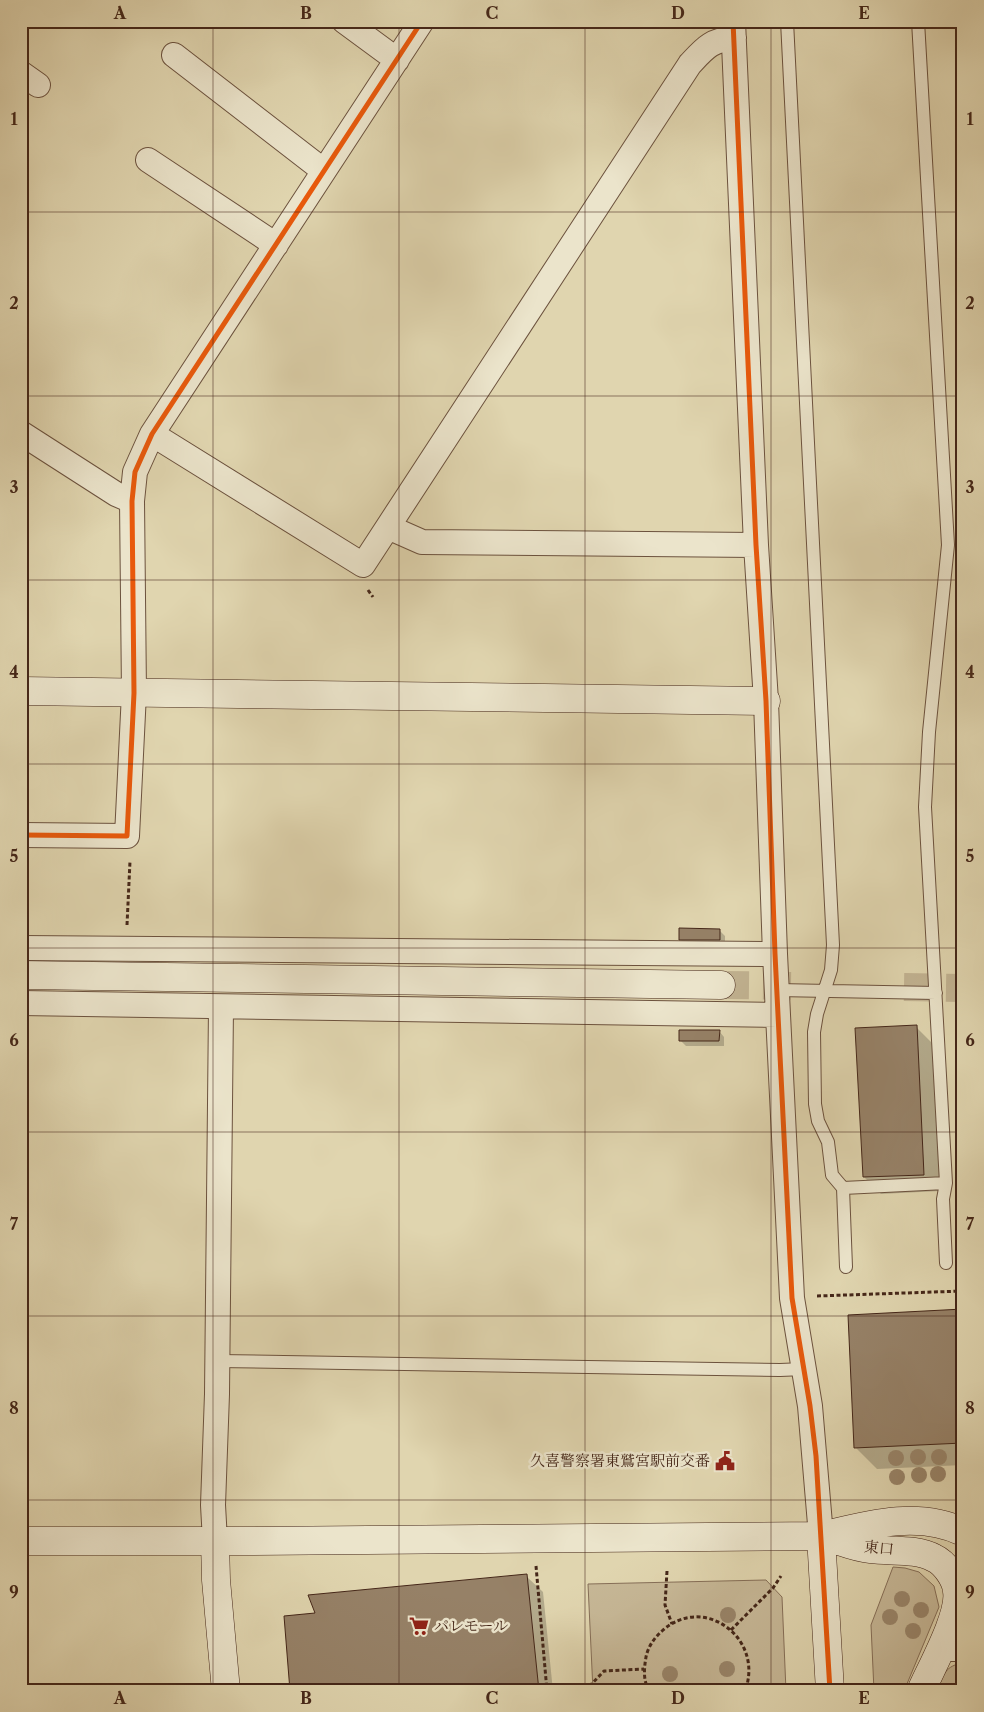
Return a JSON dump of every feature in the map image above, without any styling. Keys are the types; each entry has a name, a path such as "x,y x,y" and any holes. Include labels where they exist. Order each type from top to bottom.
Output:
{"street":[{"path":"344,21 397,60"},
{"path":"21,835 127,836 134,693 132,501 135,472 152,434 422,21"},
{"path":"152,434 363,565 690,64 705,48 733,30"},
{"path":"733,30 756,545 766,701 775,954 792,1298 816,1456 830,1691"},
{"path":"174,55 324,171"},
{"path":"148,160 276,244"},
{"path":"21,433 116,494 132,501"},
{"path":"388,527 422,542 756,545"},
{"path":"21,691 374,694 766,701"},
{"path":"21,948 775,954"},
{"path":"21,975 721,984"},
{"path":"21,1003 778,1015"},
{"path":"221,1007 217,1361 213,1505 216,1580 226,1691"},
{"name":"東口","path":"821,1536 867,1524 894,1521 936,1524 953,1527 963,1532"},
{"path":"21,1541 821,1536"},
{"name":"東口","path":"821,1536 870,1550 900,1550 934,1558 944,1566 952,1577 957,1591 957,1603 951,1624 921,1691"}],"lane":[{"path":"787,21 833,945 831,970 817,1014 814,1032 815,1104 818,1122 828,1142 832,1175 843,1188 846,1267"},
{"path":"918,21 948,545 929,732 926,807 946,1183 942,1199 946,1263"},
{"path":"777,990 936,993"},
{"path":"843,1188 946,1183"},
{"path":"217,1361 804,1369"},
{"path":"934,1661 945,1655 963,1654"}],"path":[{"path":"127,836 131,851 127,929"},
{"path":"792,1298 963,1291"},
{"path":"536,1566 546,1691"},
{"path":"667,1571 665,1605 672,1624"},
{"path":"731,1630 773,1588 781,1576"},
{"path":"649,1691 646,1686 644,1669 647,1652 655,1637 672,1624 683,1619 700,1617 716,1621 731,1630 743,1644 749,1661 749,1679 745,1691"},
{"path":"585,1691 604,1671 644,1669"},
{"path":"747,1685 765,1691"},
{"path":"769,1691 794,1689"}],"shaded area":[{"path":"893,1567 919,1572 934,1586 939,1607 904,1691 874,1691 871,1625"},
{"path":"766,1580 782,1597 786,1691 593,1691 588,1584"},
{"path":"963,1663 963,1688 939,1690 943,1675 949,1668"}],"building":[{"path":"679,928 720,929 720,940 679,940"},
{"path":"917,1025 924,1175 863,1177 855,1028"},
{"path":"679,1030 720,1030 719,1041 679,1041"},
{"path":"963,1309 963,1443 854,1448 848,1315"},
{"name":"パレモール","path":"527,1574 539,1691 290,1691 284,1616 315,1613 308,1595"}],"tunnel":[{"path":"721,985 801,986"},
{"path":"904,987 963,988"}],"cycle path":[{"path":"21,835 127,836 134,693 132,501 135,472 152,434 422,21"},
{"path":"733,21 756,545 766,701 775,954 792,1298 810,1406 816,1456 830,1691"}],"place":[{"name":"久喜警察署東鷲宮駅前交番","path":"725,1461"},
{"name":"パレモール","path":"419,1626"}]}
